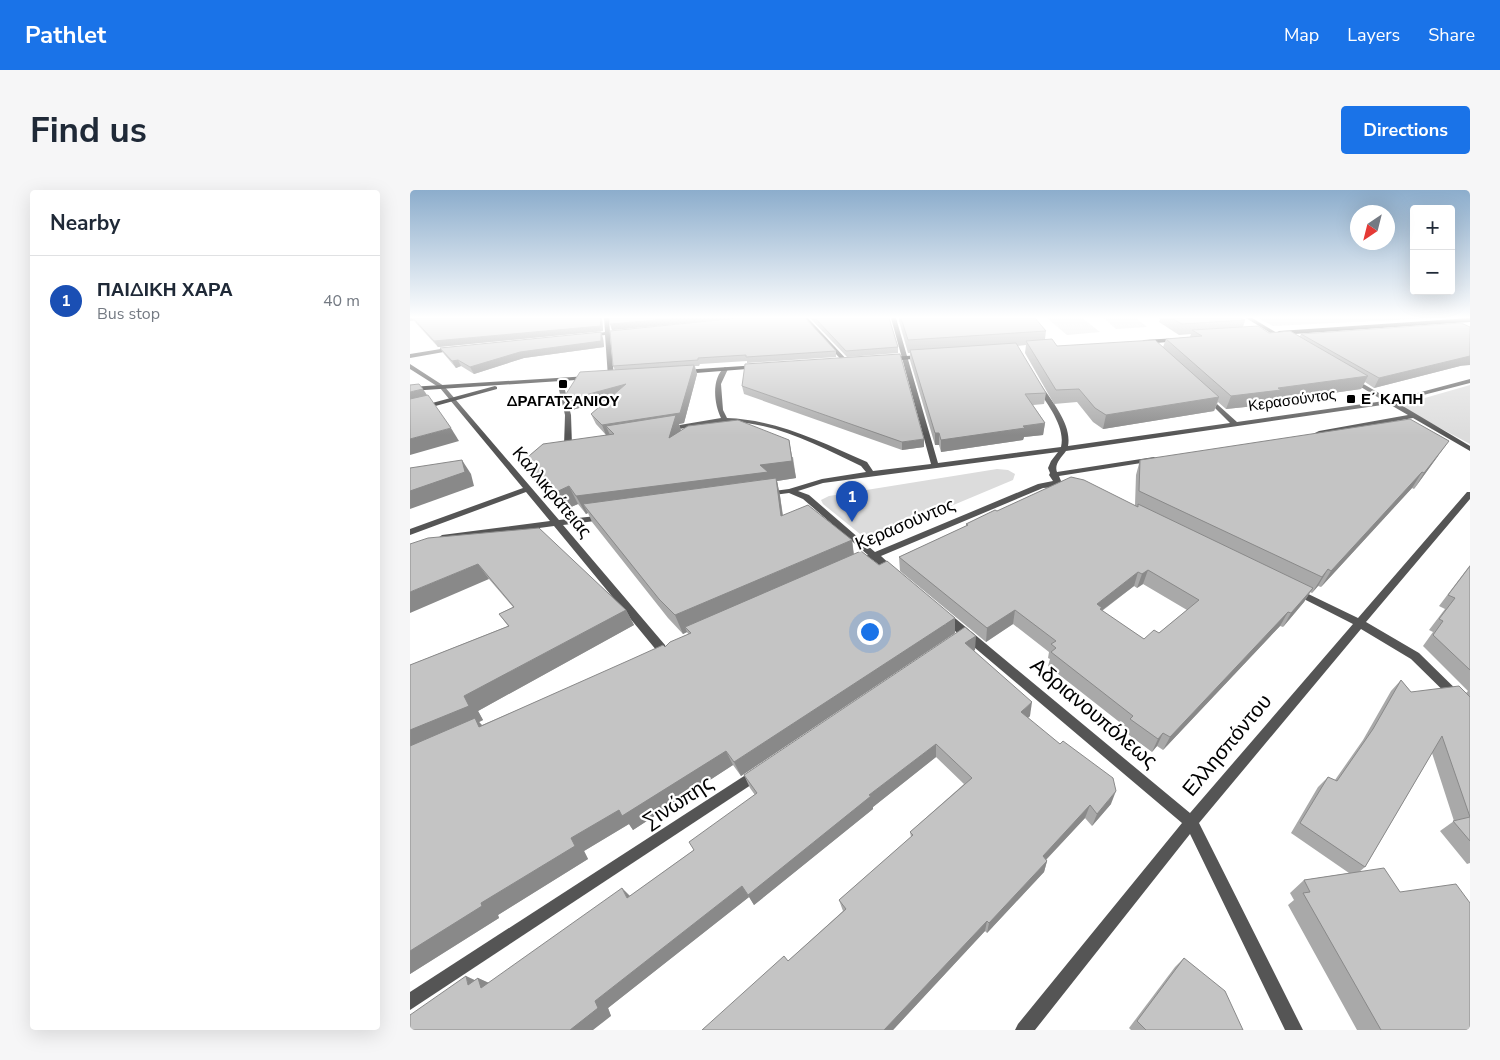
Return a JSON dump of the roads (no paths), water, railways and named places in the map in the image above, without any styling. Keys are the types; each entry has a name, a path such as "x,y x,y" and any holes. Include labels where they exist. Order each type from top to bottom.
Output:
{"street":[{"path":"610,357 611,377"},
{"path":"842,357 846,362"},
{"path":"877,360 914,357"},
{"path":"904,358 935,465"},
{"path":"836,362 853,361"},
{"name":"Καλλικράτειας","path":"410,366 442,387 661,648"},
{"path":"678,372 762,367"},
{"path":"725,369 718,384 720,410 725,420"},
{"path":"602,377 620,376"},
{"path":"410,389 593,378"},
{"path":"1349,378 1470,450"},
{"path":"1036,381 1065,432 1067,440 1065,449 1053,462 1056,479 1082,487"},
{"name":"Κερασούντος","path":"761,495 790,491 822,481 1065,449 1390,402 1470,381"},
{"path":"410,411 515,383"},
{"path":"562,390 568,415 568,446"},
{"path":"1200,391 1235,424"},
{"path":"1309,435 1414,416"},
{"path":"656,431 725,420 760,422 776,426 864,464 871,474"},
{"path":"558,451 578,444"},
{"name":"Κερασούντος","path":"847,567 1056,479 1163,458"},
{"path":"519,480 526,474"},
{"path":"410,532 528,489"},
{"path":"790,491 806,497 902,580"},
{"name":"Ελλησπόντου","path":"1024,1030 1191,822 1358,622 1470,494"},
{"path":"436,539 615,515"},
{"path":"1287,587 1358,622 1415,656 1470,710"},
{"name":"Αδριανουπόλεως","path":"938,609 962,636 1191,822 1294,1030"},
{"name":"Σινώπης","path":"410,1002 770,765"}],"place":[{"name":"ΔΡΑΓΑΤΣΑΝΙΟΥ","path":"563,384"},
{"name":"Ε΄ ΚΑΠΗ","path":"1351,399"},
{"name":"ΠΑΙΔΙΚΗ ΧΑΡΑ","path":"852,522"}]}
